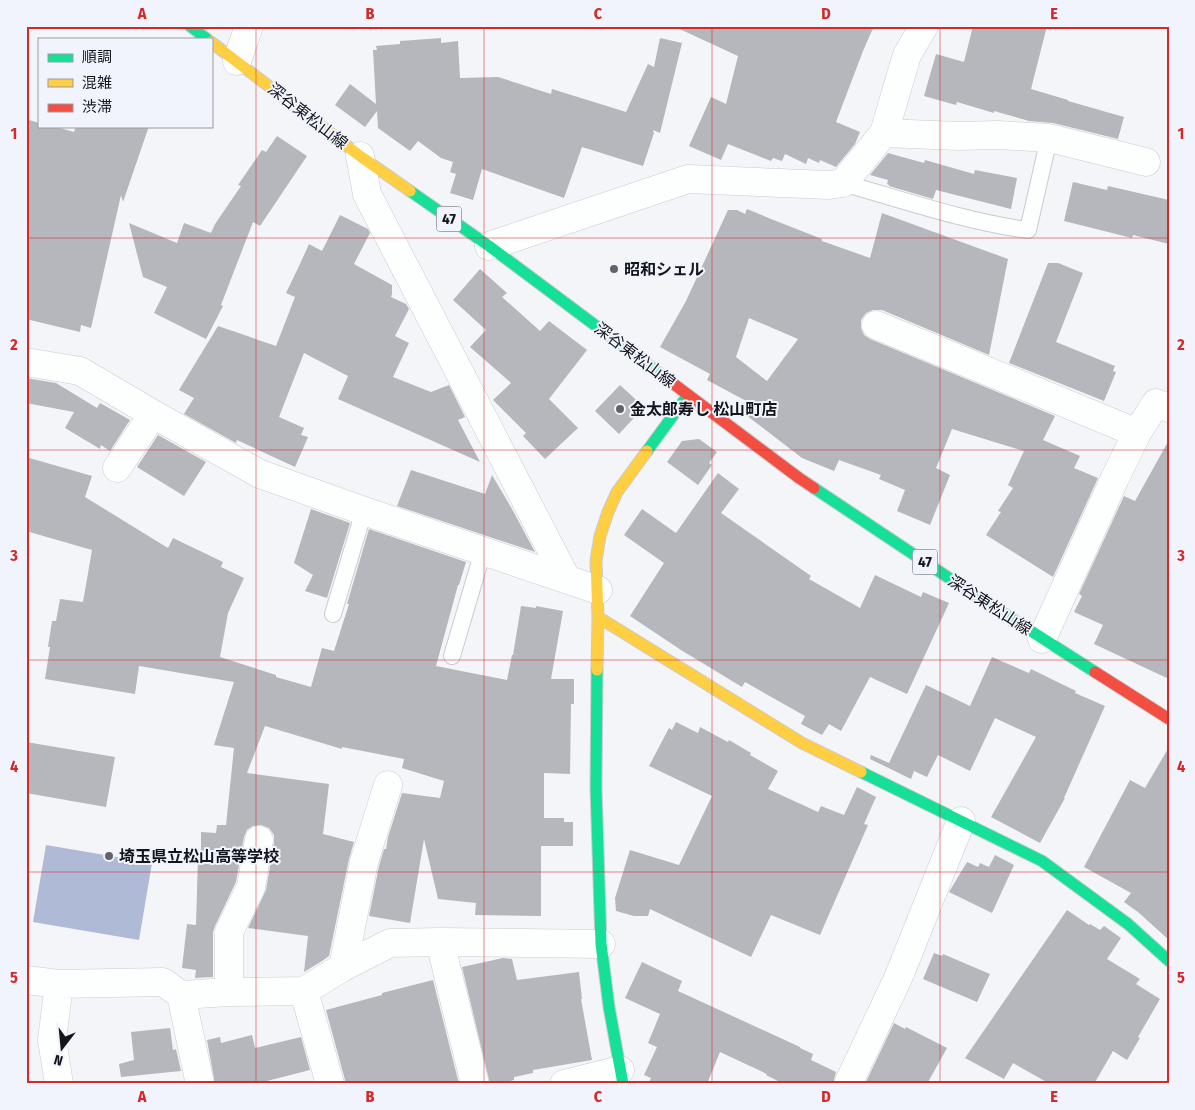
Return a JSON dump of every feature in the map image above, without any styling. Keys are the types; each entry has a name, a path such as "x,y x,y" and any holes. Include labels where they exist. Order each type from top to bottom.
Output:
{"street":[{"path":"190,26 206,38"},
{"path":"237,61 250,26"},
{"path":"488,246 688,179 829,185 843,183 884,133 907,55 924,26"},
{"name":"深谷東松山線","path":"212,43 360,156 488,246 799,478 1042,639 1169,719"},
{"path":"884,133 1049,138 1146,162"},
{"path":"360,156 368,194 567,580"},
{"path":"876,325 1137,433"},
{"path":"26,362 80,371 260,474 598,590"},
{"path":"564,1084 622,1077 609,1007 601,944 596,788 598,590 596,562 600,536 617,492 688,395"},
{"path":"1042,639 1137,433 1156,402 1169,408"},
{"path":"117,468 153,414"},
{"path":"598,617 802,743 1042,861 1128,924 1169,961"},
{"path":"344,967 364,862 388,786"},
{"path":"848,1084 899,976 961,821"},
{"path":"230,992 229,932 251,887 259,840"},
{"path":"440,942 475,1084"},
{"path":"26,980 59,984 163,982 181,995 304,991 390,943 601,944"},
{"path":"59,984 52,1040 59,1084"},
{"path":"304,991 330,1084"},
{"path":"181,995 200,1084"}],"lane":[{"path":"843,183 1002,227 1028,230 1049,138"},
{"path":"333,614 364,511"},
{"path":"452,656 483,550"}],"water":[{"path":"46,845 152,863 139,940 33,922"}],"building":[{"path":"673,26 874,26 836,122 860,132 855,144 836,167 820,160 819,163 808,158 806,164 785,154 782,161 773,158 771,161 728,144 721,160 689,146 711,97 726,104 738,56"},
{"path":"973,26 1047,26 1031,89 1124,117 1118,139 1053,123 1029,121 994,111 994,113 957,102 956,105 924,96 936,54 964,62"},
{"path":"441,38 441,43 458,41 460,78 498,77 551,94 552,89 626,112 648,64 654,67 660,38 682,43 660,133 653,130 654,133 643,166 582,147 564,198 482,169 473,200 450,193 456,174 450,172 453,162 441,158 418,141 410,151 378,128 377,111 365,127 335,105 350,84 376,104 373,50 377,50 376,46 400,44 400,41"},
{"path":"26,119 38,123 38,128 60,128 74,132 75,128 148,128 123,202 121,195 91,328 81,325 80,332 26,319"},
{"path":"277,136 307,156 260,226 253,222 221,305 223,306 206,339 154,313 167,287 143,277 129,223 177,243 184,223 211,233 241,186 238,185 262,150 266,152"},
{"path":"888,153 924,163 925,160 974,174 975,170 1017,178 1011,209 936,190 933,199 889,186 887,184 888,180 870,175"},
{"path":"1073,182 1107,190 1108,186 1169,200 1169,244 1133,235 1132,238 1064,221"},
{"path":"747,209 822,239 822,241 870,258 882,213 1008,259 989,355 882,310 873,310 866,313 861,320 861,328 864,335 870,339 1055,416 1043,440 1080,456 1074,468 1098,478 1053,577 986,535 1001,512 998,511 1013,488 1008,485 1024,451 952,429 936,468 950,475 930,525 897,511 905,490 879,479 881,475 839,460 834,471 802,458 742,412 750,403 707,380 710,374 660,347 686,301 728,210 737,210 745,214","holes":["749,318 798,339 767,381 736,357"]},
{"path":"340,215 368,229 370,233 354,264 392,285 391,297 406,304 409,309 395,336 409,343 393,377 431,392 449,385 465,417 458,420 480,462 338,399 348,376 304,353 279,417 304,428 301,435 308,437 295,467 237,440 236,443 184,414 194,398 179,390 218,326 276,346 295,297 286,293 309,244 322,251"},
{"path":"1048,263 1058,263 1083,273 1056,342 1115,366 1113,371 1116,372 1104,401 1009,363"},
{"path":"480,269 507,293 502,297 540,331 549,321 587,350 549,399 578,428 545,459 523,436 526,433 493,400 511,383 470,347 486,330 453,300"},
{"path":"26,378 56,383 97,408 100,403 130,420 110,451 101,445 100,449 65,428 74,412 26,403"},
{"name":"金太郎寿し 松山町店","path":"620,385 644,407 619,434 595,411"},
{"path":"158,435 206,462 184,496 137,467"},
{"path":"699,439 717,452 709,463 712,465 698,485 667,462 682,441"},
{"path":"1169,440 1169,679 1094,644 1103,625 1074,612 1082,596 1079,594 1124,496 1135,501"},
{"path":"26,457 92,476 85,497 168,548 173,538 223,562 221,567 244,578 228,613 220,657 276,675 276,677 311,687 322,648 334,651 369,529 466,562 436,666 507,680 521,606 536,608 536,606 563,611 551,679 574,679 574,704 571,704 570,774 544,773 544,818 564,818 564,822 573,822 573,846 541,846 541,916 475,915 476,903 438,899 424,839 410,923 369,916 379,866 384,849 386,849 402,793 440,798 444,781 402,768 404,759 342,747 342,749 265,726 247,773 329,784 323,834 354,842 329,956 304,972 308,936 248,928 266,890 274,843 274,835 269,828 261,825 253,826 247,830 236,882 213,932 213,977 195,978 196,970 182,968 187,924 196,925 198,857 201,858 201,832 216,833 217,825 226,825 234,748 214,745 234,682 139,666 135,694 45,679 52,621 56,621 60,599 83,602 92,550 26,531"},
{"path":"411,470 485,494 492,475 535,552 397,506"},
{"path":"718,473 739,489 721,513 811,576 809,579 860,608 875,575 921,597 923,592 949,603 907,694 870,677 841,731 829,724 822,735 801,724 805,716 745,682 742,687 630,616 664,563 624,535 642,509 676,533"},
{"path":"311,509 350,523 327,598 305,591 313,575 294,563"},
{"path":"992,657 1029,673 1031,669 1076,691 1075,693 1105,706 1065,798 1040,843 991,817 1036,737 995,718 970,771 938,755 927,777 914,771 911,779 870,759 871,755 889,763 926,685 970,706"},
{"path":"676,722 698,733 700,727 728,742 729,740 751,753 750,755 778,771 768,789 818,812 821,806 844,815 857,787 876,797 864,824 868,825 820,935 771,915 751,957 650,909 648,916 634,916 616,911 615,898 630,850 679,865 712,796 649,766 669,728 672,730"},
{"path":"26,742 115,757 106,807 26,793"},
{"path":"1169,747 1169,940 1124,902 1131,893 1084,867 1130,780 1145,788"},
{"path":"995,855 1014,865 992,913 949,892 967,862 978,867 980,863 989,867"},
{"path":"1067,910 1089,925 1100,930 1104,926 1121,938 1107,959 1140,979 1136,984 1160,999 1127,1060 1113,1051 1094,1084 1050,1084 1013,1063 1004,1079 965,1058"},
{"path":"934,953 942,956 943,954 990,974 977,1002 923,979"},
{"path":"503,958 512,959 517,980 579,972 581,999 592,1060 533,1070 533,1073 514,1077 514,1080 490,1084 462,967"},
{"path":"642,962 682,981 678,991 813,1054 811,1060 836,1072 833,1084 784,1084 720,1052 707,1084 648,1084 651,1078 644,1075 657,1047 648,1043 660,1014 625,998"},
{"path":"433,980 459,1084 345,1084 326,1010"},
{"path":"894,1023 905,1029 906,1027 947,1048 927,1084 865,1084"},
{"path":"170,1028 173,1050 176,1049 181,1071 121,1077 119,1064 134,1060 131,1032"},
{"path":"252,1035 255,1048 301,1037 310,1070 255,1084 215,1084 207,1040 220,1037 221,1043"}],"traffic: fast":[{"path":"190,26 206,38"},
{"path":"410,191 489,246 663,376"},
{"path":"647,451 688,395"},
{"path":"814,488 967,590 1095,672"},
{"path":"597,670 596,788 601,944 609,1007 623,1084"},
{"path":"861,772 1042,861 1128,924 1169,961"}],"traffic: slow":[{"path":"212,43 360,156 410,191"},
{"path":"597,670 596,561 600,536 617,492 647,451"},
{"path":"598,617 802,743 861,772"}],"traffic: jam":[{"path":"663,376 814,488"},
{"path":"1095,672 1169,719"}],"place":[{"name":"昭和シェル","path":"614,269"},
{"name":"金太郎寿し 松山町店","path":"620,409"},
{"name":"埼玉県立松山高等学校","path":"109,856"}]}
